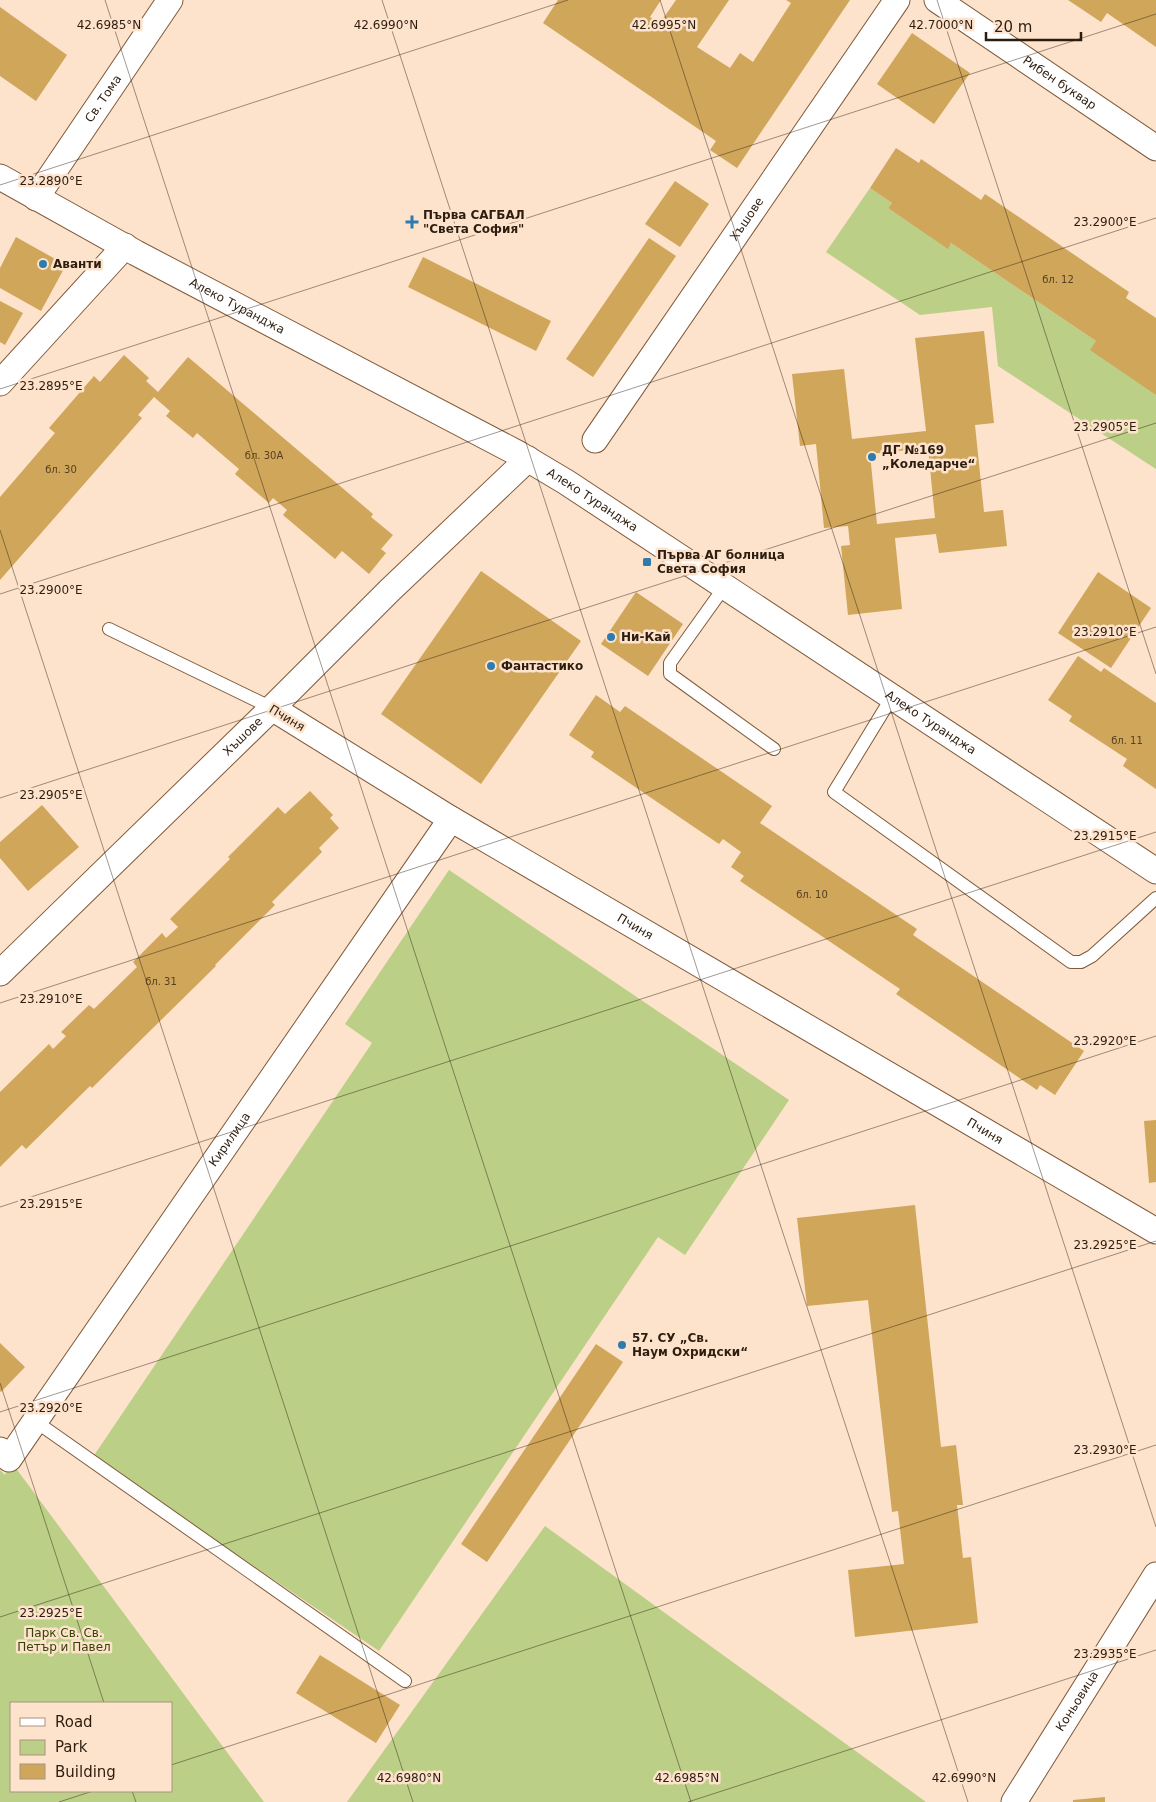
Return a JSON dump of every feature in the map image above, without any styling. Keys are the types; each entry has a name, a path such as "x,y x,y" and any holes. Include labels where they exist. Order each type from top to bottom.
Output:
{"street":[{"name":"Св. Тома","path":"36,198 170,0"},
{"name":"Хъшове","path":"595,440 896,0"},
{"name":"Рибен буквар","path":"937,0 1156,148"},
{"name":"Алеко Туранджа","path":"0,177 125,246 528,459 726,586 1156,871"},
{"path":"0,383 125,246"},
{"name":"Хъшове","path":"0,973 272,708 390,590 528,459"},
{"name":"Пчиня","path":"272,708 451,819 1156,1231"},
{"name":"Кирилица","path":"4,1454 35,1420 451,819"},
{"name":"Коньовица","path":"1014,1802 1156,1575"}],"lane":[{"path":"726,586 670,663 670,674 774,749"},
{"name":"Пчиня","path":"109,629 272,708"},
{"path":"892,697 834,792 1071,962 1081,962 1092,956 1156,898"},
{"path":"35,1420 405,1681"}],"green space":[{"path":"870,188 892,203 888,208 948,248 951,243 1096,341 1156,395 1156,469 998,366 992,307 920,315 826,252"},
{"path":"449,870 789,1100 685,1255 658,1237 379,1651 93,1457 372,1043 345,1024"},
{"name":"Парк Св. Св. Петър и Павел","path":"9,1459 264,1802 0,1802 0,1470 5,1475"},
{"path":"545,1526 926,1802 347,1802"}],"building":[{"path":"558,0 661,0 650,17 660,23 676,0 729,0 697,47 730,68 740,53 753,62 791,3 786,0 850,0 737,168 710,150 716,141 543,23"},
{"path":"1068,0 1156,0 1156,47 1107,13 1101,22"},
{"path":"0,7 67,55 36,101 0,76"},
{"path":"912,33 970,73 934,124 877,84"},
{"path":"896,148 919,163 921,159 981,200 985,194 1129,292 1126,298 1156,318 1156,395 1090,350 1096,341 951,243 948,249 888,208 892,203 870,188"},
{"path":"675,181 709,204 680,247 645,224"},
{"path":"16,237 66,265 41,311 0,288 0,268"},
{"path":"649,238 676,256 593,377 566,359"},
{"path":"423,257 551,321 536,351 408,287"},
{"path":"0,301 23,313 5,345 0,342"},
{"path":"984,331 994,423 975,425 984,512 1003,510 1007,546 939,553 936,534 895,538 902,609 848,615 841,546 850,545 848,526 824,528 816,444 800,446 792,374 844,369 852,439 926,431 915,338","holes":["928,448 935,518 877,524 870,454"]},
{"path":"124,355 149,378 146,381 158,392 188,357 373,514 371,517 393,535 381,549 386,553 369,574 342,551 335,559 283,515 287,510 273,498 269,503 235,474 239,469 197,433 193,438 166,416 170,411 154,397 138,415 142,418 0,580 0,497 55,433 49,428 94,376 100,382"},
{"path":"481,571 581,641 481,784 381,714"},
{"path":"1098,572 1151,608 1111,668 1058,633"},
{"path":"636,592 683,624 648,676 601,644"},
{"path":"1078,656 1101,672 1104,668 1156,703 1156,789 1123,766 1127,759 1069,721 1072,716 1048,700"},
{"path":"596,695 620,712 625,706 772,806 760,823 917,929 913,935 1084,1051 1055,1095 1040,1085 1037,1090 896,994 900,989 740,881 744,876 731,867 741,852 723,839 719,844 591,757 594,752 569,735"},
{"path":"310,791 333,815 330,818 339,828 319,848 322,852 272,902 275,905 216,966 92,1088 90,1086 26,1149 22,1145 0,1167 0,1092 49,1044 53,1049 66,1036 61,1032 89,1005 94,1009 137,967 133,962 162,933 166,938 178,927 170,919 230,859 228,857 278,807 285,814"},
{"path":"42,805 79,847 28,891 0,858 0,842"},
{"path":"1156,1120 1156,1182 1149,1183 1144,1121"},
{"path":"915,1205 941,1447 956,1445 963,1505 957,1505 963,1558 971,1557 978,1623 855,1637 848,1570 904,1564 898,1511 892,1512 868,1300 807,1306 797,1218"},
{"path":"0,1343 25,1367 1,1392 0,1391"},
{"path":"596,1344 623,1362 487,1562 461,1544"},
{"path":"320,1655 400,1705 376,1743 296,1693"},
{"path":"1105,1797 1105,1802 1073,1802 1073,1800"}],"place":[{"name":"Първа САГБАЛ \"Света София\"","path":"412,222"},
{"name":"Аванти","path":"43,264"},
{"name":"ДГ №169 „Коледарче“","path":"872,457"},
{"name":"Първа АГ болница Света София","path":"647,562"},
{"name":"Ни-Кай","path":"611,637"},
{"name":"Фантастико","path":"491,666"},
{"name":"57. СУ „Св. Наум Охридски“","path":"622,1345"}]}
